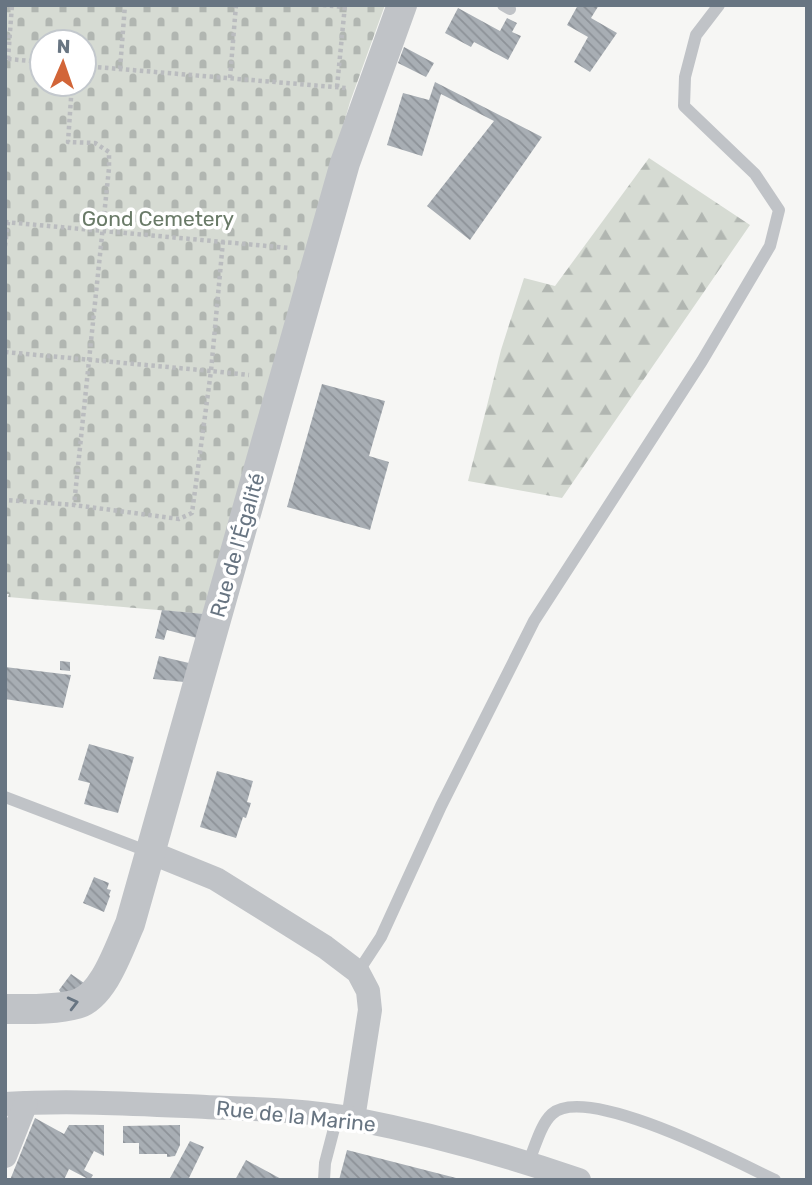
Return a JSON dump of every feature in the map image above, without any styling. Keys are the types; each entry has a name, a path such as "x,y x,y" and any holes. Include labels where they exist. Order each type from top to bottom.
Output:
{"street":[{"name":"Rue de l'Égalité","path":"5,1009 76,1004 90,997 102,983 130,924 341,176 402,5"},
{"path":"152,853 216,879 326,947 358,972 368,991 370,1010 345,1118"},
{"path":"5,1156 16,1103"},
{"name":"Rue de la Marine","path":"16,1103 139,1104 260,1110 345,1118 434,1137 579,1180"}],"lane":[{"path":"358,972 381,937 441,806 534,621 702,361 769,246 779,210 755,174 684,106 685,77 696,35 719,5"},
{"path":"5,797 152,853"},
{"path":"528,1163 552,1114 563,1108 585,1105 612,1110 703,1146 775,1180"},
{"path":"324,1180 325,1163 345,1118"}],"path":[{"path":"12,5 6,59 28,61"},
{"path":"120,69 125,5"},
{"path":"230,78 236,5"},
{"path":"323,5 344,6 337,87"},
{"path":"98,67 371,89"},
{"path":"71,98 68,142 95,143 109,152 74,505"},
{"path":"5,246 7,222 289,248"},
{"path":"5,500 74,505 179,519 192,513 211,371 223,241"},
{"path":"5,352 249,375"}],"green space":[{"name":"Gond Cemetery","path":"5,5 385,5 350,102 204,614 8,597 9,594 5,594"},
{"path":"649,158 750,225 562,498 468,481 501,350 524,278 555,286"}],"building":[{"path":"578,5 599,5 591,18 617,33 590,72 574,62 588,37 567,25"},
{"path":"458,8 500,31 507,18 517,23 512,32 521,36 508,60 474,42 471,47 445,33"},
{"path":"404,47 434,63 426,77 398,63"},
{"path":"435,82 542,137 470,240 427,206 494,121 441,94 422,156 387,145 403,93 429,100"},
{"path":"322,384 385,401 369,456 389,462 370,530 287,507"},
{"path":"162,610 204,614 197,638 167,630 164,640 155,638"},
{"path":"159,656 189,663 184,682 153,679"},
{"path":"60,661 70,662 70,671 60,670"},
{"path":"5,667 71,675 63,708 5,699"},
{"path":"89,744 134,757 118,813 84,804 90,783 78,780"},
{"path":"217,771 253,781 247,802 251,803 236,838 200,827"},
{"path":"94,877 109,883 107,889 111,890 104,912 83,903"},
{"path":"71,974 84,983 63,996 59,990"},
{"path":"35,1118 64,1134 69,1125 104,1125 104,1156 94,1151 84,1170 93,1175 90,1180 69,1169 64,1180 10,1180"},
{"path":"180,1125 180,1145 175,1156 139,1154 139,1143 123,1143 123,1126"},
{"path":"190,1141 204,1147 188,1180 169,1180"},
{"path":"347,1150 460,1179 460,1180 339,1180"},
{"path":"246,1160 283,1180 235,1180"}]}
